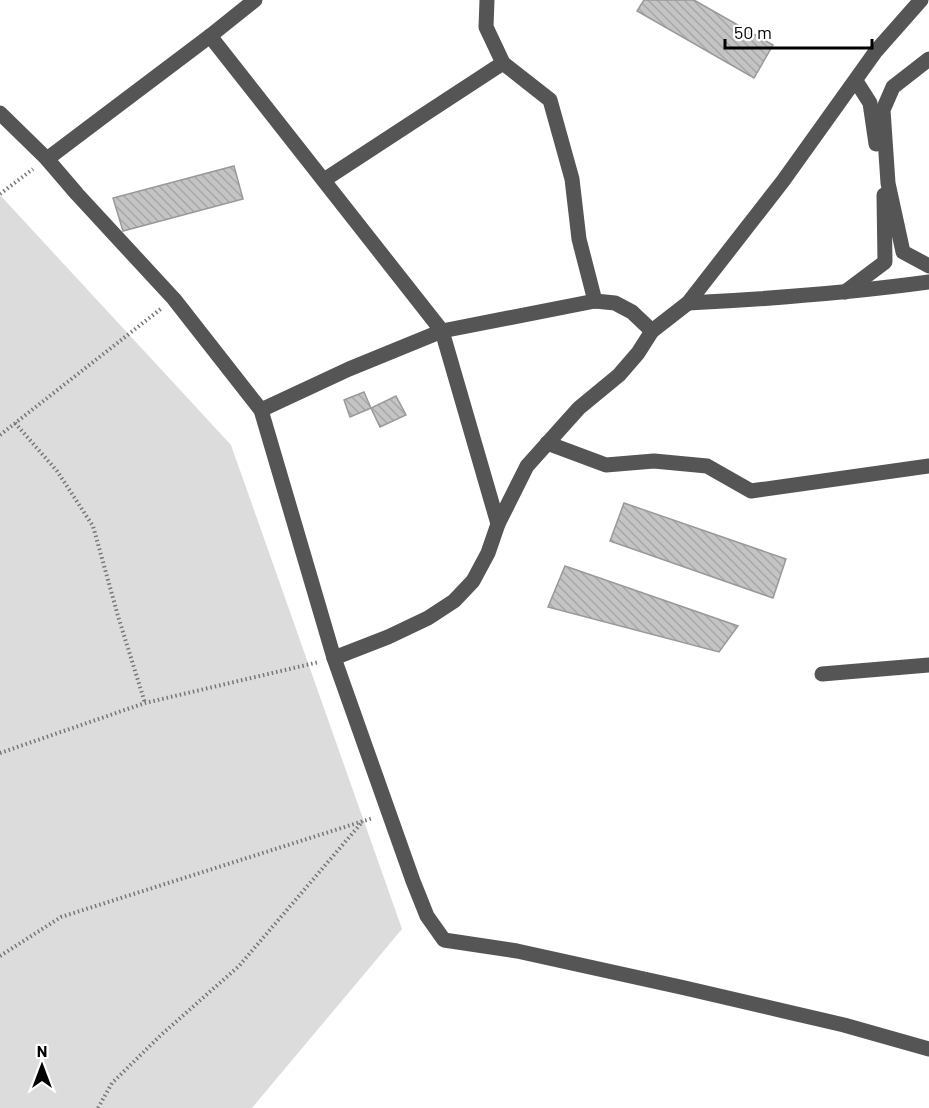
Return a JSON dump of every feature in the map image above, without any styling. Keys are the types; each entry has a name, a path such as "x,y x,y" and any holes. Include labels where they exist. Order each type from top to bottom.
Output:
{"street":[{"path":"47,159 255,0"},
{"path":"487,0 486,27 503,63 550,100 572,179 579,239 595,301"},
{"path":"334,658 388,637 428,618 454,601 473,581 527,466 579,408 619,375 652,332 688,303 783,181 876,51 921,0"},
{"path":"210,36 442,331 498,524"},
{"path":"929,59 893,87 883,110 888,183 903,252 929,266"},
{"path":"324,180 503,63"},
{"path":"845,292 885,262 884,195 870,103 855,81"},
{"path":"0,113 47,159 174,298 261,410 334,658 427,916 444,940 517,951 844,1024 929,1049"},
{"path":"688,303 845,292 929,282"},
{"path":"261,410 349,369 442,331 595,301 615,303 632,312 652,332"},
{"path":"547,443 606,465 654,461 707,466 750,491 929,466"},
{"path":"822,674 929,665"}],"path":[{"path":"0,194 47,159"},
{"path":"0,435 174,298"},
{"path":"15,423 57,471 93,526 145,703"},
{"path":"0,753 145,703 334,658"},
{"path":"0,956 61,916 388,813"},
{"path":"98,1108 112,1083 161,1035 239,966 363,821"}],"shaded area":[{"path":"0,195 231,445 402,929 252,1108 0,1108"}],"building":[{"path":"644,0 694,0 773,45 754,78 637,11"},
{"path":"234,166 243,199 123,231 113,198"},
{"path":"364,392 371,408 350,417 344,400"},
{"path":"396,396 406,415 380,427 371,408"},
{"path":"624,503 786,559 773,598 610,541"},
{"path":"565,566 738,626 719,652 548,607"}]}
